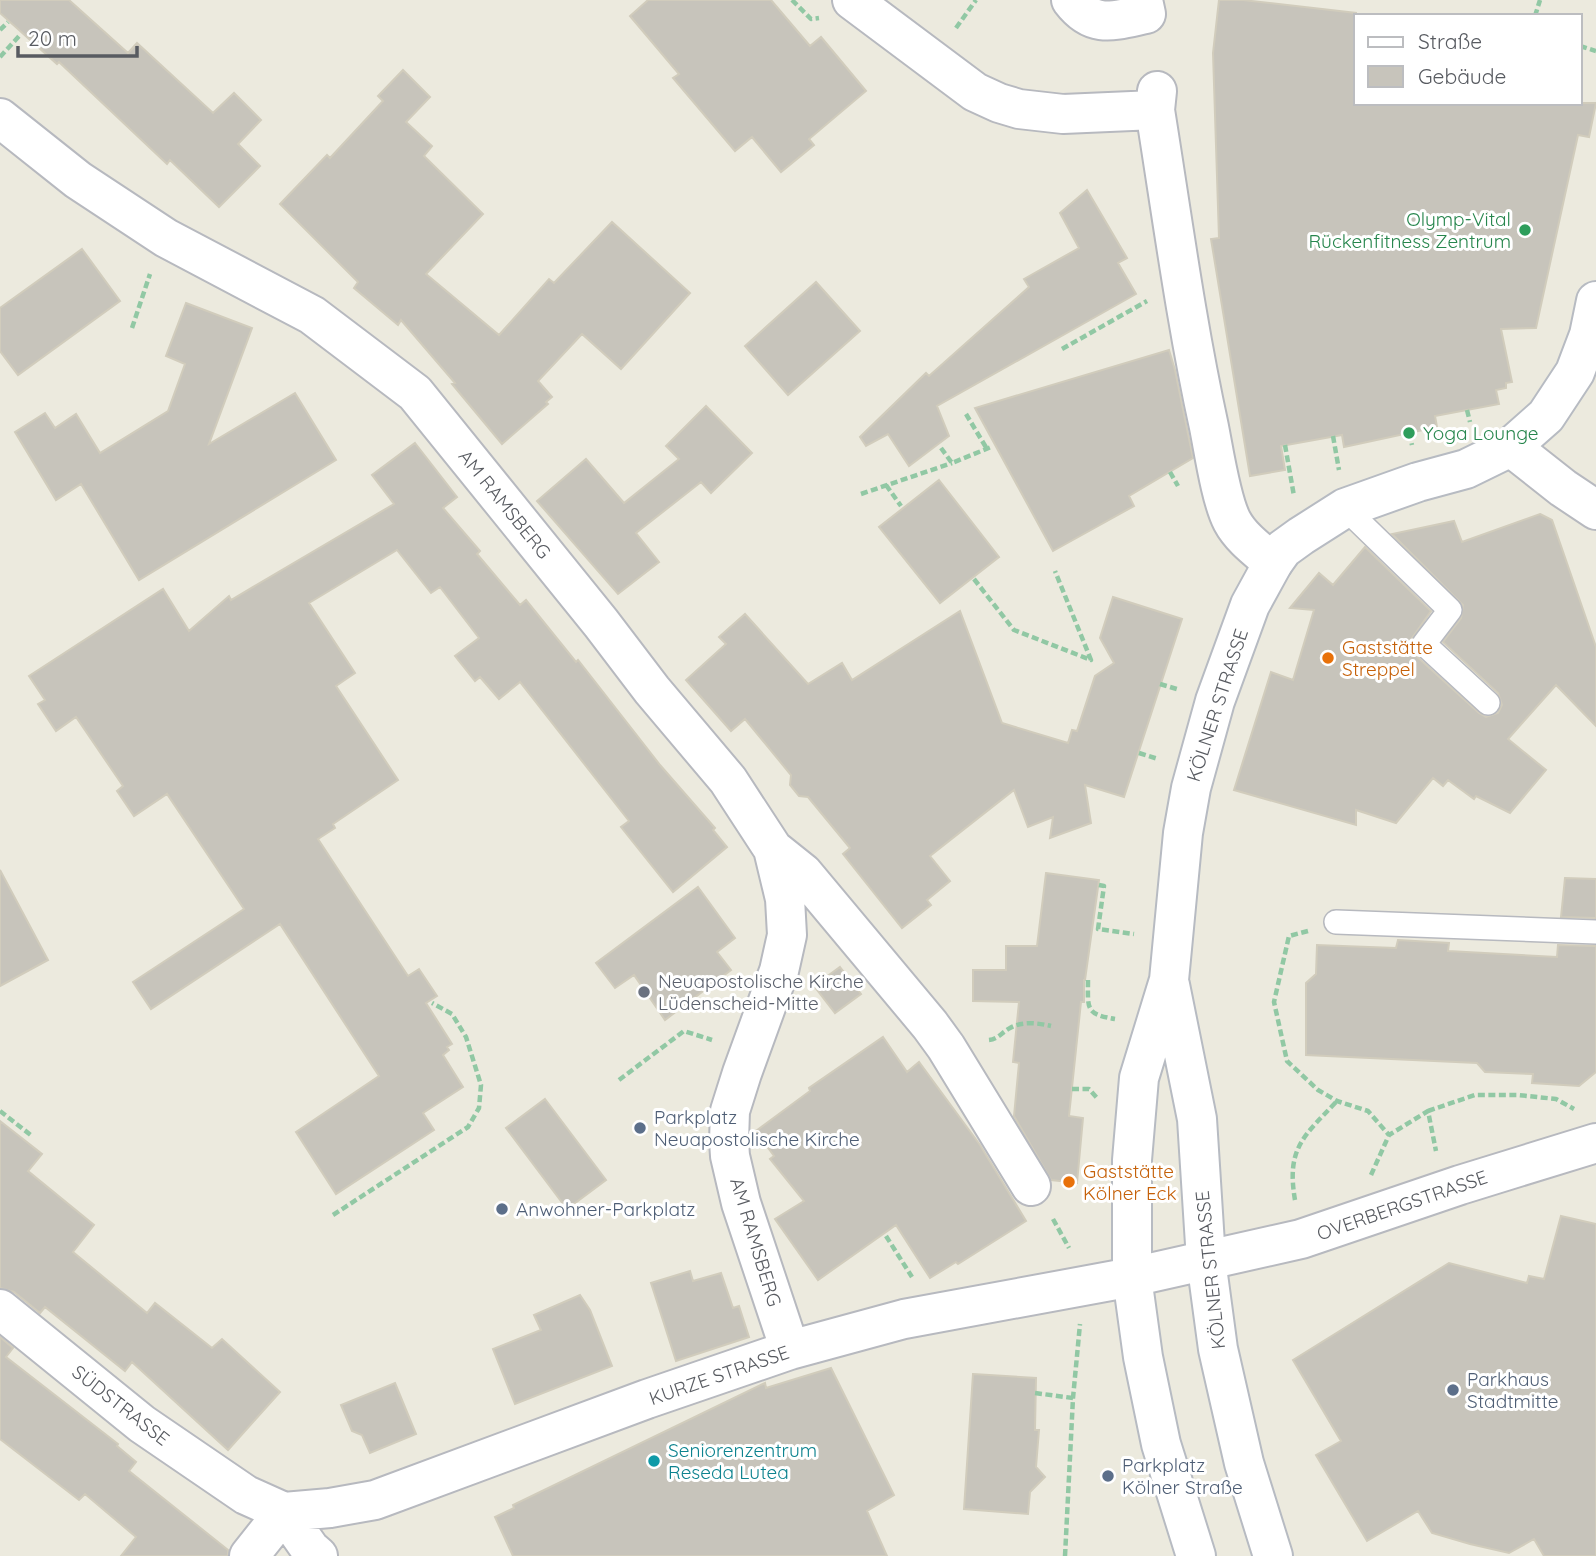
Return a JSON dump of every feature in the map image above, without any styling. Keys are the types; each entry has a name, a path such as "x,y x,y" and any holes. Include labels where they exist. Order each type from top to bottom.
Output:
{"street":[{"path":"852,0 975,92 999,103 1019,109 1063,114 1156,100 1191,337 1231,520 1245,539 1273,563"},
{"path":"1070,0 1081,13 1097,21 1146,14 1143,0"},
{"name":"AM RAMSBERG","path":"0,118 78,180 166,238 312,315 415,393 652,690 729,780 773,849 803,873 946,1047 1031,1186"},
{"name":"KÖLNER STRASSE","path":"1196,1556 1161,1444 1143,1357 1132,1277 1132,1138 1139,1077 1168,980 1183,833 1191,788 1215,701 1250,605 1283,550 1345,508 1418,482 1466,469 1511,447 1546,416 1586,371 1589,335 1596,301"},
{"path":"1511,447 1596,510"},
{"name":"AM RAMSBERG","path":"773,849 785,899 787,935 779,971 730,1111 730,1156 741,1203 790,1350"},
{"name":"KÖLNER STRASSE","path":"1168,980 1196,1119 1206,1260 1218,1349 1262,1525 1273,1556"},
{"name":"OVERBERGSTRASSE","path":"1206,1260 1301,1239 1460,1185 1590,1128"},
{"name":"KURZE STRASSE","path":"246,1495 284,1512 375,1500 647,1399 790,1350 904,1319 1132,1277 1206,1260"},
{"name":"SÜDSTRASSE","path":"0,1309 142,1424 246,1495"},
{"path":"249,1556 284,1512 318,1556"}],"lane":[{"path":"1345,508 1450,610 1424,644 1488,703"},
{"path":"1336,922 1596,932"}],"path":[{"path":"0,30 8,22"},
{"path":"0,57 22,34"},
{"path":"132,328 146,284 166,238"},
{"path":"1062,349 1182,281"},
{"path":"861,494 989,448 966,414"},
{"path":"941,448 952,463"},
{"path":"886,485 901,506"},
{"path":"974,579 1014,630 1091,660 1055,571"},
{"path":"1098,929 1104,886 1099,885"},
{"path":"1336,922 1289,936 1275,1002 1287,1061 1318,1090 1337,1101 1368,1111 1389,1135"},
{"path":"1088,980 1088,1006 1094,1015 1155,1024"},
{"path":"333,1215 468,1127 479,1108 481,1085 466,1037 452,1014 432,1003"},
{"path":"946,1047 996,1039 1011,1027 1040,1023 1052,1026"},
{"path":"619,1080 684,1031 750,1052"},
{"path":"1072,1088 1089,1089"},
{"path":"1381,1211 1370,1196 1371,1171 1389,1135 1428,1111 1475,1094 1518,1095 1556,1099 1590,1128"},
{"path":"1301,1239 1291,1176 1295,1155 1301,1139 1337,1101"},
{"path":"0,1111 32,1136"},
{"path":"1428,1111 1436,1153 1460,1185"},
{"path":"1031,1186 1060,1229 1076,1262 1082,1286 1065,1556"},
{"path":"1035,1393 1073,1398"}],"building":[{"path":"0,0 69,0 128,53 137,43 213,113 234,93 261,120 238,144 260,166 219,207 170,160 167,164 59,62 57,64 0,13"},
{"path":"648,0 771,0 810,46 821,37 866,91 809,139 814,145 781,172 752,137 735,151 673,78 679,74 630,16"},
{"path":"1219,0 1243,0 1356,13 1354,105 1596,103 1589,137 1578,135 1536,328 1501,329 1512,382 1506,383 1506,388 1496,390 1499,404 1435,416 1437,427 1344,447 1342,435 1281,446 1285,470 1250,476 1211,239 1219,238 1213,53"},
{"path":"403,70 430,97 406,122 432,146 424,156 483,214 426,274 499,335 549,279 554,283 612,222 690,293 621,369 582,334 538,381 552,397 546,402 548,404 502,444 401,320 398,325 354,288 358,282 280,204 327,155 330,158 383,101 378,96"},
{"path":"1087,190 1127,258 1118,263 1136,294 937,406 949,436 909,466 888,434 866,446 860,437 926,373 929,376 1029,287 1024,279 1079,248 1060,213"},
{"path":"82,249 120,301 18,375 0,351 0,308"},
{"path":"816,282 860,331 788,395 745,346"},
{"path":"186,303 252,328 209,444 295,393 336,460 139,580 81,484 56,500 15,432 45,413 55,428 76,414 100,453 168,411 185,364 166,356"},
{"path":"1169,350 1193,458 1129,496 1134,506 1053,551 975,408"},
{"path":"706,406 752,453 711,493 701,482 636,533 659,562 618,594 537,501 586,459 624,503 679,459 666,446"},
{"path":"415,443 457,497 443,508 480,551 477,554 520,605 526,600 576,662 578,660 660,765 715,828 713,830 727,847 673,892 621,827 629,821 520,682 499,699 480,677 475,681 455,656 479,638 440,587 431,593 397,550 309,603 355,673 336,686 398,780 333,824 335,828 318,839 408,976 419,969 437,996 426,1003 452,1044 443,1055 463,1087 423,1113 434,1130 336,1194 296,1132 379,1076 280,924 151,1009 133,982 244,909 167,794 134,816 117,791 123,786 76,717 56,731 38,704 45,700 29,676 163,589 189,631 229,596 231,600 394,504 372,475"},
{"path":"939,480 999,557 940,603 879,527"},
{"path":"1540,514 1552,520 1596,647 1596,726 1556,685 1508,739 1546,770 1510,813 1476,796 1474,799 1448,780 1443,786 1433,778 1396,823 1356,810 1356,825 1234,790 1271,672 1293,680 1314,610 1290,608 1319,573 1333,585 1365,547 1431,611 1410,641 1414,654 1479,713 1486,717 1498,713 1502,705 1498,693 1443,642 1461,618 1463,605 1392,534 1454,521 1462,542"},
{"path":"1113,597 1182,619 1124,797 1085,785 1091,823 1050,838 1053,817 1028,827 1014,790 930,856 950,881 927,900 931,905 902,928 843,854 850,848 808,797 799,796 790,785 791,775 745,719 731,731 686,680 726,644 719,637 745,614 808,684 842,663 852,680 960,611 1002,723 1068,743 1072,730 1077,731 1095,676 1114,663 1100,638"},
{"path":"0,870 48,960 0,986"},
{"path":"1046,873 1099,880 1084,980 1084,1002 1081,1002 1069,1116 1083,1118 1077,1183 1051,1180 1014,1116 1019,1063 1013,1062 1019,1002 973,1001 973,970 1006,970 1006,946 1037,946"},
{"path":"1565,878 1596,879 1596,918 1561,917"},
{"path":"698,887 735,938 717,952 731,970 665,1020 634,975 615,988 596,963"},
{"path":"1398,940 1449,943 1448,951 1557,957 1558,945 1596,946 1596,1072 1579,1086 1532,1083 1533,1074 1485,1072 1477,1063 1306,1055 1306,983 1316,974 1317,945 1396,948"},
{"path":"840,967 861,994 835,1013 814,986"},
{"path":"883,1037 907,1072 919,1062 980,1145 1026,1221 958,1264 956,1262 930,1278 896,1225 818,1280 775,1219 804,1201 770,1159 774,1156 756,1131 810,1091 809,1088"},
{"path":"545,1099 606,1180 567,1209 506,1128"},
{"path":"0,1121 42,1154 28,1171 94,1225 73,1252 147,1313 155,1303 212,1348 222,1339 280,1392 228,1450 132,1362 125,1371 45,1307 40,1313 14,1292 0,1288"},
{"name":"Parkhaus Stadtmitte","path":"1561,1216 1596,1224 1596,1556 1544,1556 1534,1539 1509,1553 1470,1544 1432,1533 1418,1511 1367,1541 1316,1455 1341,1441 1293,1360 1449,1263 1527,1283 1529,1276 1544,1279"},
{"path":"690,1271 693,1281 721,1273 733,1308 739,1306 749,1337 676,1361 651,1283"},
{"path":"580,1295 590,1310 612,1366 515,1404 493,1349 541,1330 534,1315"},
{"path":"0,1337 13,1348 6,1357 118,1444 117,1446 136,1462 129,1471 228,1550 228,1556 121,1556 136,1537 85,1494 79,1500 0,1439"},
{"path":"831,1368 894,1495 867,1511 887,1556 513,1556 495,1517 514,1508 513,1505 765,1383 766,1388"},
{"path":"973,1374 1036,1378 1035,1430 1039,1430 1036,1467 1045,1477 1030,1492 1028,1514 964,1509"},
{"path":"395,1383 416,1434 370,1453 362,1435 352,1431 341,1405"}],"place":[{"name":"Olymp-Vital Rückenfitness Zentrum","path":"1525,230"},
{"name":"Yoga Lounge","path":"1409,433"},
{"name":"Gaststätte Streppel","path":"1328,658"},
{"name":"Neuapostolische Kirche Lüdenscheid-Mitte","path":"644,992"},
{"name":"Parkplatz Neuapostolische Kirche","path":"640,1128"},
{"name":"Gaststätte Kölner Eck","path":"1069,1182"},
{"name":"Anwohner-Parkplatz","path":"502,1209"},
{"name":"Parkhaus Stadtmitte","path":"1453,1390"},
{"name":"Seniorenzentrum Reseda Lutea","path":"654,1461"},
{"name":"Parkplatz Kölner Straße","path":"1108,1476"}]}
